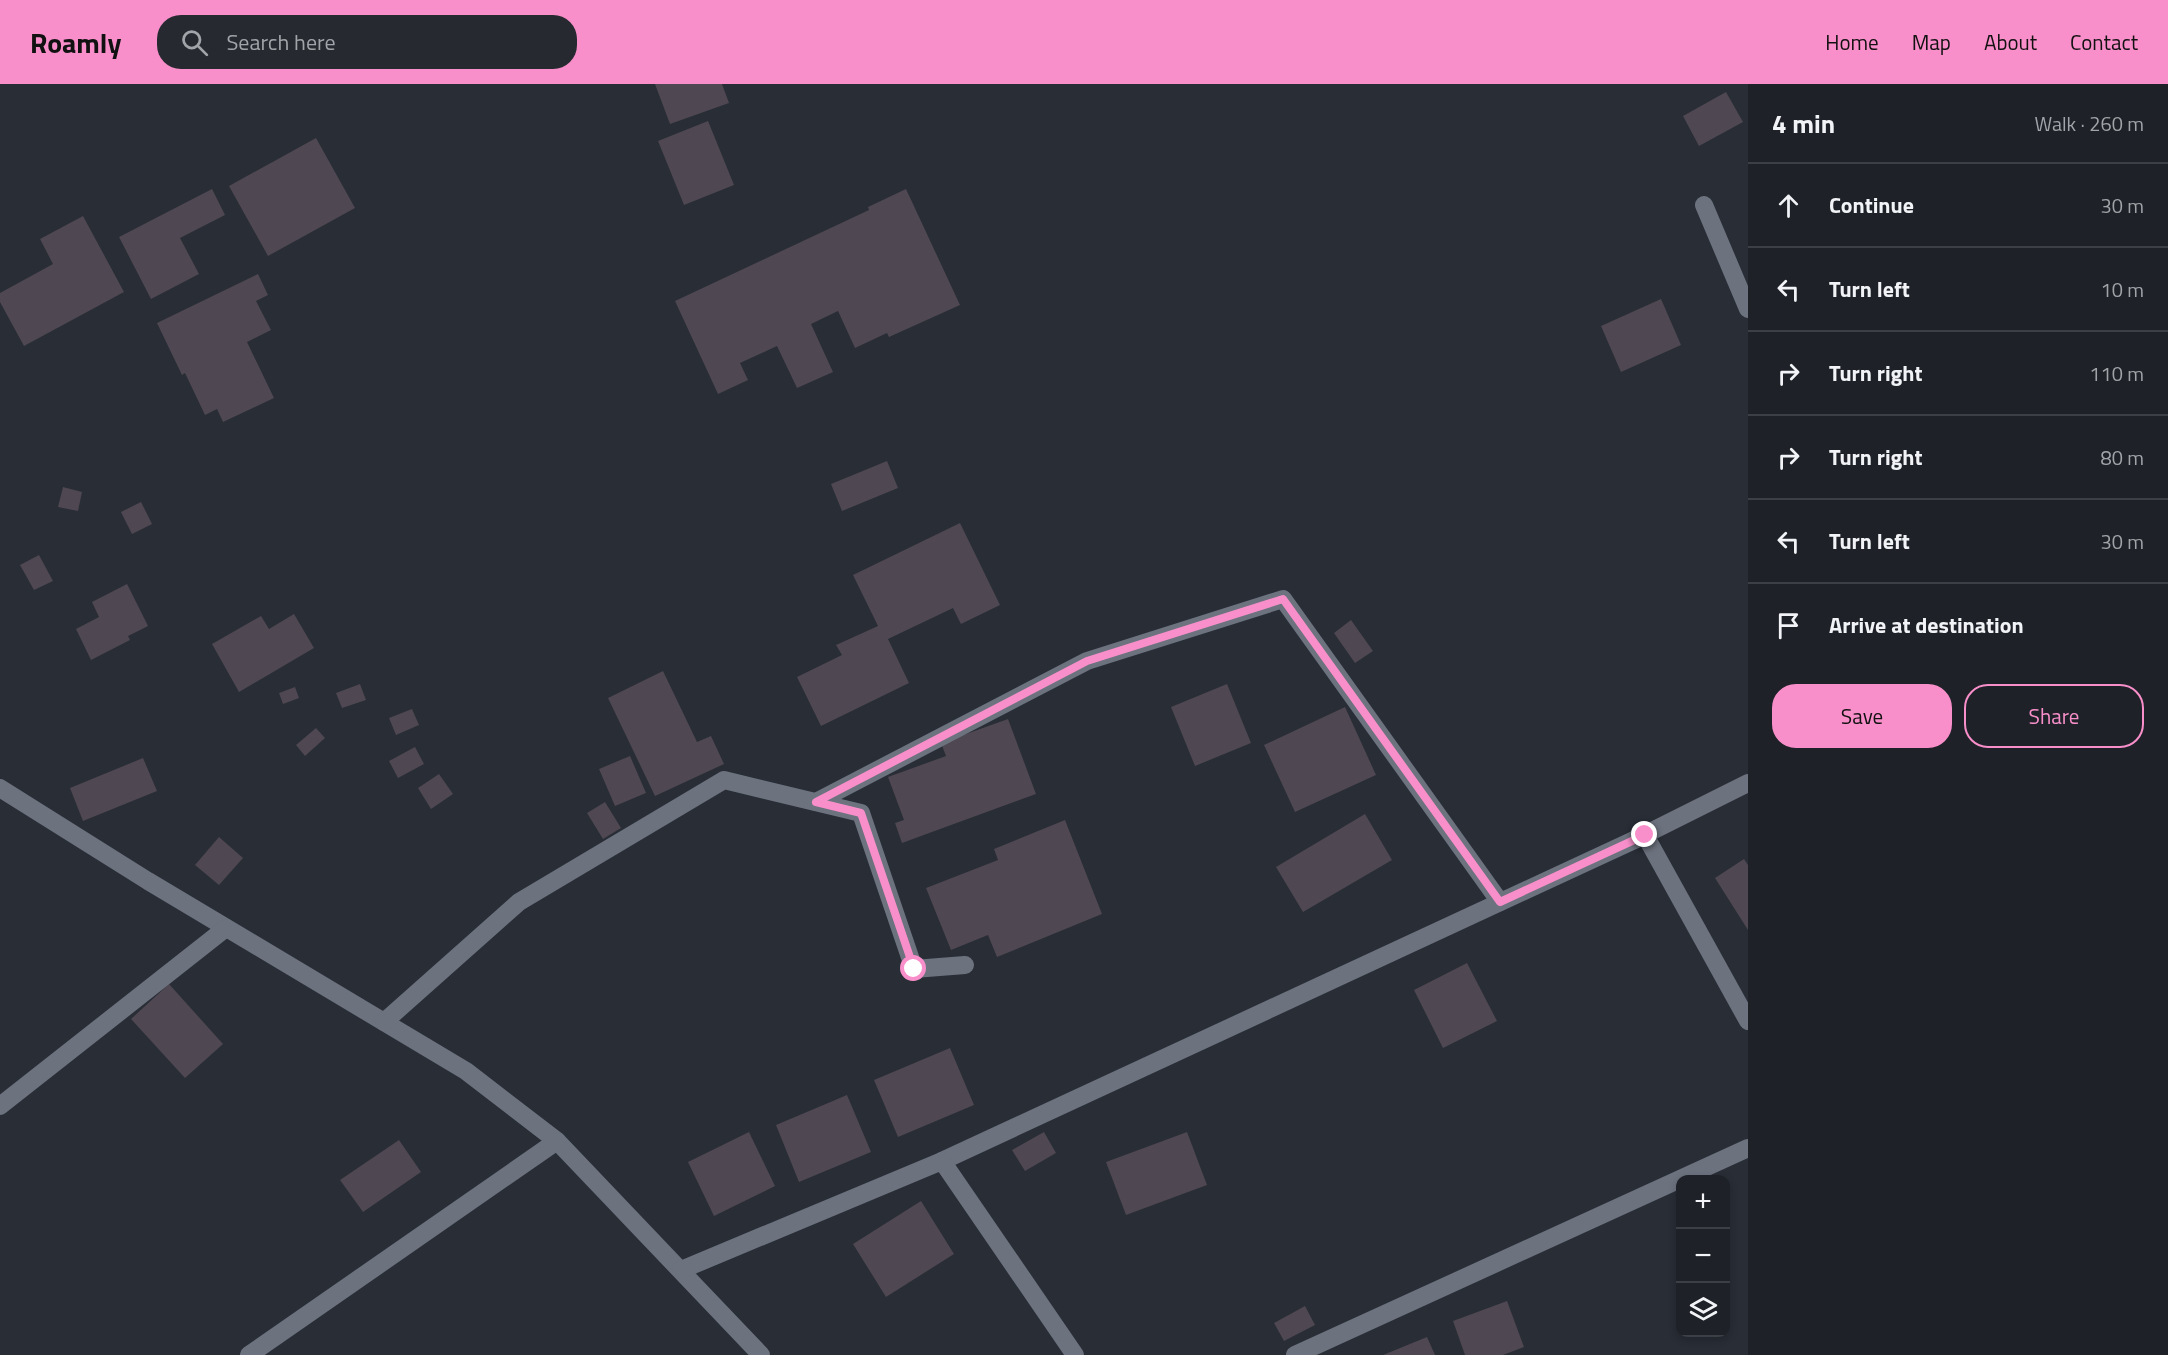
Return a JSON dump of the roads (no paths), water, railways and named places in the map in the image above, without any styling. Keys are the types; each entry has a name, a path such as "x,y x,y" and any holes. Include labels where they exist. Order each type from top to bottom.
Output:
{"street":[{"path":"1704,205 1748,309"},
{"path":"816,802 1087,661 1283,599 1500,902"},
{"path":"384,1022 519,902 724,780 861,813 914,969 965,965"},
{"path":"1618,848 1748,783"},
{"path":"0,788 226,928 466,1071 557,1141 760,1355"},
{"path":"681,1270 942,1161 1645,835 1748,1021"},
{"path":"0,1106 226,928"},
{"path":"249,1355 557,1141"},
{"path":"1295,1355 1748,1148"},
{"path":"942,1161 1075,1355"}]}
